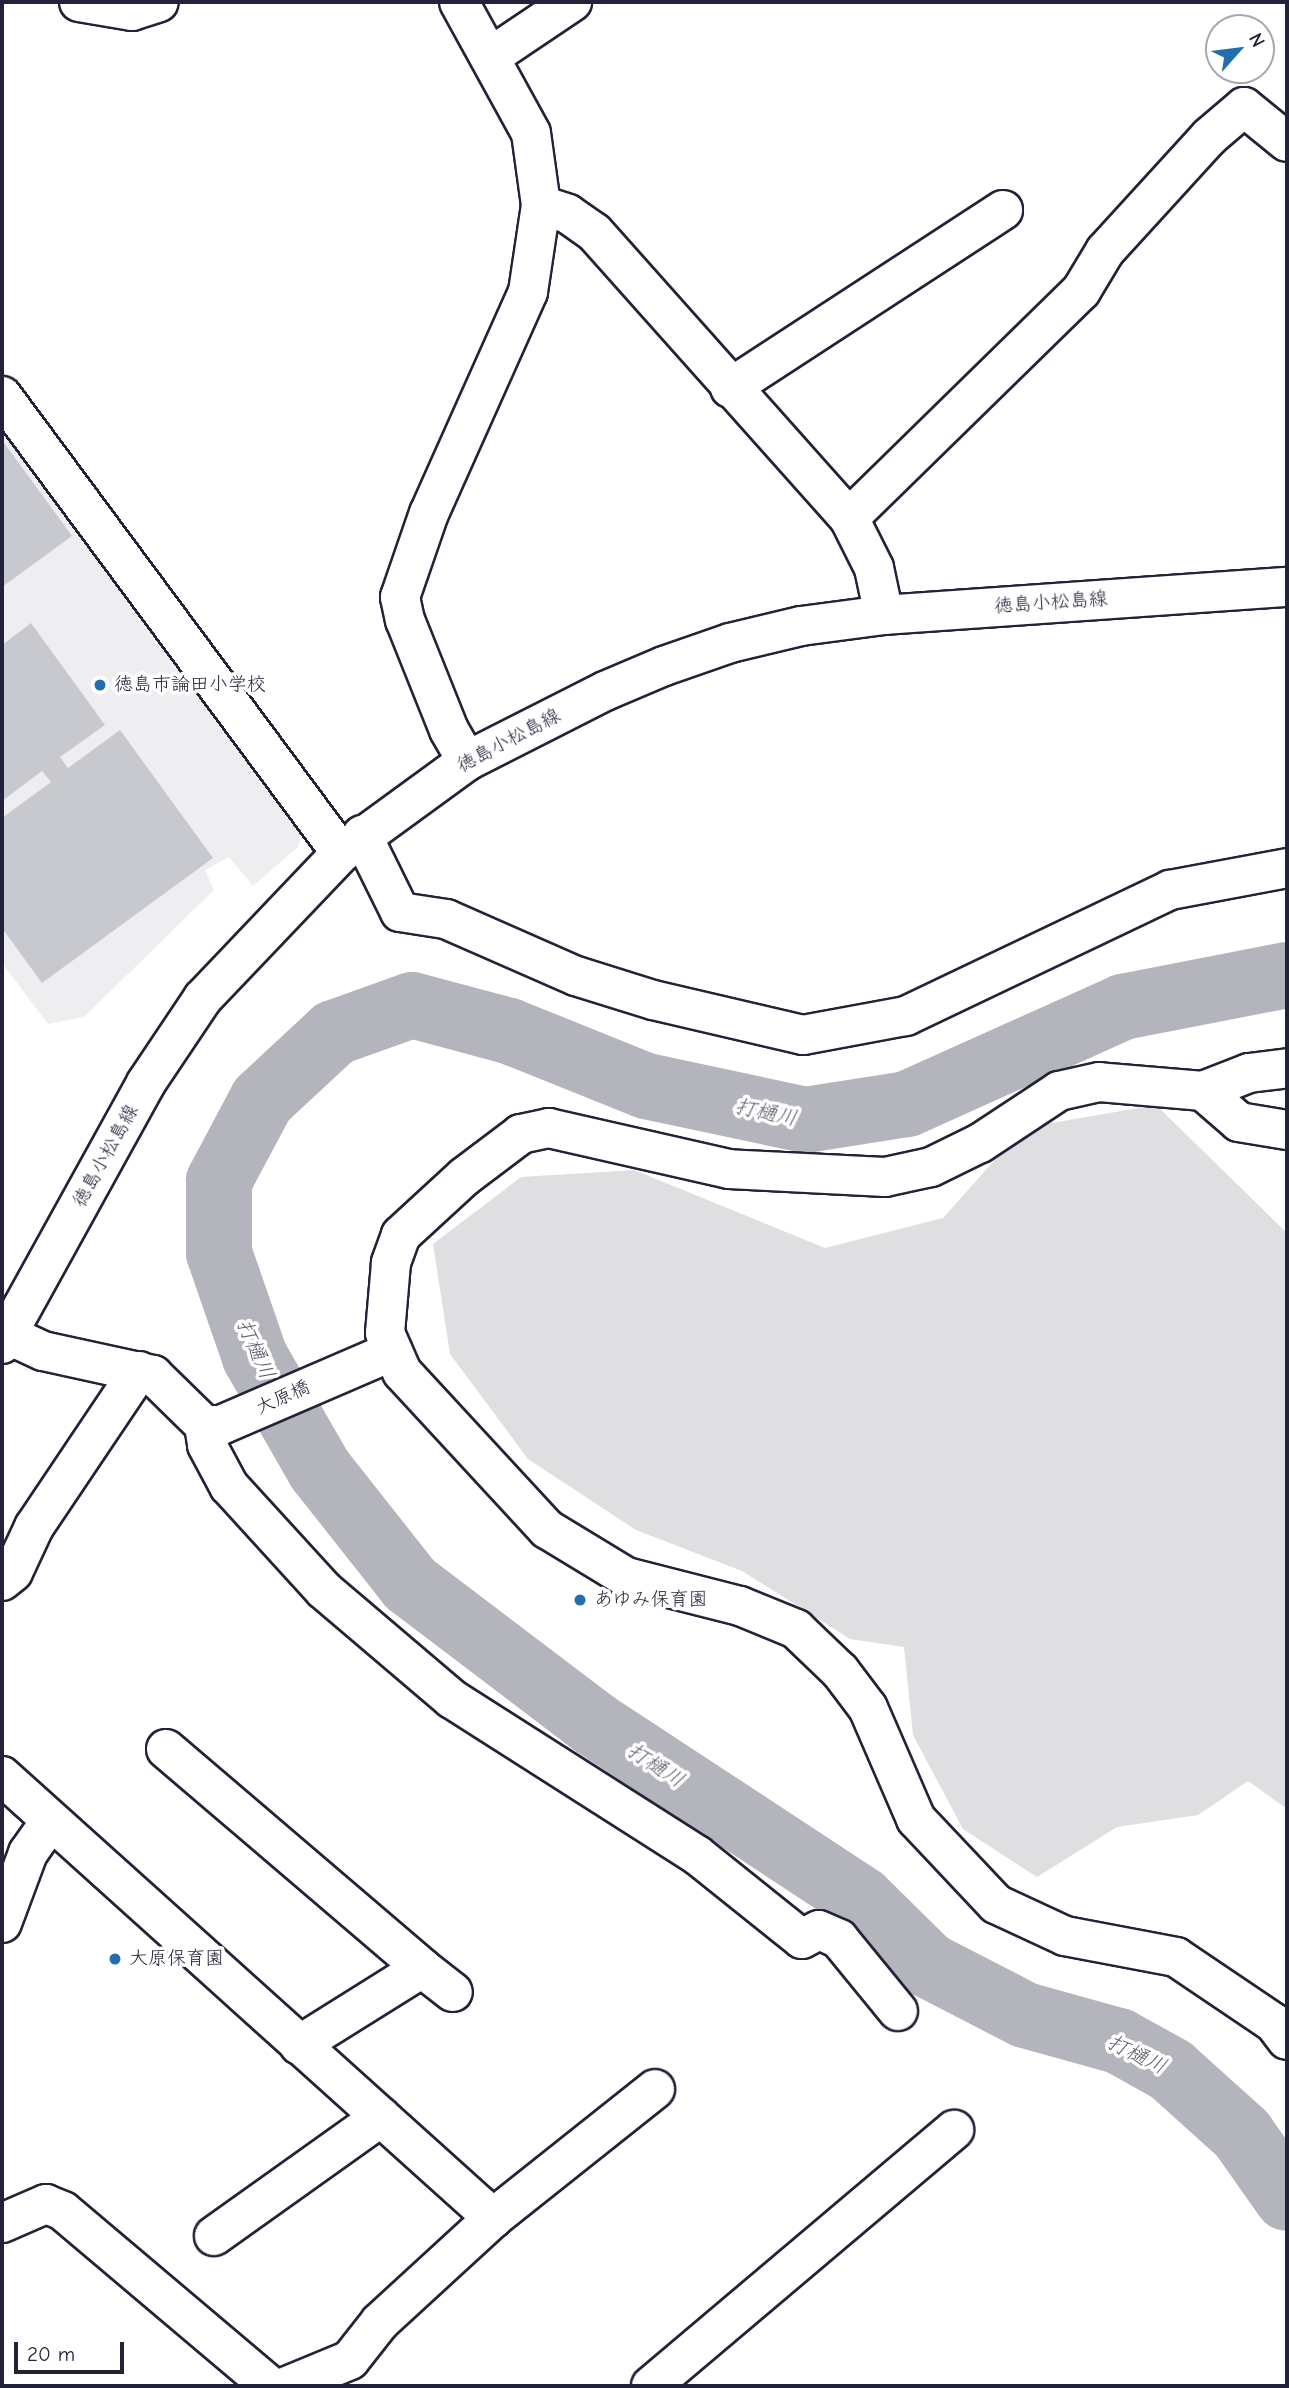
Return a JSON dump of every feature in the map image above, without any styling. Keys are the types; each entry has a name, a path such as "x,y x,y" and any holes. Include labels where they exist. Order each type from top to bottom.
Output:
{"street":[{"path":"79,2 132,11 159,2"},
{"path":"459,2 531,133 541,205 528,292 429,513 400,597 405,620 444,718 467,761"},
{"path":"490,58 572,2"},
{"path":"849,518 1081,291 1105,251 1217,129 1244,107 1287,142"},
{"path":"541,205 568,214 594,232 730,388 849,518 874,568 884,615"},
{"path":"730,388 1003,210"},
{"path":"2,396 352,844 400,912 446,919 576,976 653,1000 803,1035 906,1016 1170,890 1287,868"},
{"name":"徳島小松島線","path":"4,1337 146,1083 203,998 352,844 467,761 605,691 730,643 884,615 1287,587"},
{"path":"1287,1068 1249,1073 1203,1091 1099,1082 1059,1091 980,1143 930,1167 885,1177 729,1169 549,1128 521,1134 464,1177 401,1236 391,1263 385,1333 402,1373 547,1529 626,1577 740,1606 796,1629 840,1671 869,1708 916,1819 996,1904 1065,1936 1176,1957 1274,2023 1287,2040"},
{"path":"1203,1091 1239,1122 1287,1130"},
{"path":"4,1337 43,1351 153,1375 212,1425 207,1445 229,1486 324,1590 452,1699 697,1855 802,1939 819,1930 839,1939 898,2011"},
{"name":"大原橋","path":"212,1425 393,1351"},
{"path":"2,1581 13,1572 34,1527 139,1371"},
{"path":"166,1749 453,1992"},
{"path":"2,1776 493,2218"},
{"path":"2,1923 28,1853 50,1821"},
{"path":"299,2045 422,1968"},
{"path":"287,2386 350,2360 380,2322 493,2218 655,2089"},
{"path":"214,2236 381,2117"},
{"path":"651,2386 954,2130"},
{"path":"2,2223 46,2204 63,2211 270,2386"}],"shaded area":[{"name":"徳島市論田小学校","path":"2,415 301,831 299,846 253,886 229,857 205,870 214,890 84,1017 48,1024 2,963"},
{"path":"1156,1105 1287,1233 1287,1809 1248,1781 1198,1815 1117,1827 1037,1877 963,1829 913,1735 904,1647 850,1639 742,1571 636,1530 528,1459 450,1354 433,1244 521,1177 634,1170 825,1248 943,1218 1023,1128"}],"building":[{"path":"2,440 72,536 2,587"},
{"path":"31,623 105,725 60,757 68,768 120,730 213,858 42,983 2,928 2,818 51,782 42,771 2,801 2,645"}],"waterway":[{"name":"打樋川","path":"1287,975 1123,1007 907,1104 806,1120 646,1086 509,1031 412,1005 334,1033 262,1100 219,1181 219,1253 255,1357 320,1470 410,1584 596,1725 862,1900 928,1965 1025,2015 1119,2041 1171,2070 1242,2134 1287,2198"}],"place":[{"name":"徳島市論田小学校","path":"100,685"},
{"name":"あゆみ保育園","path":"580,1600"},
{"name":"大原保育園","path":"115,1959"}]}
